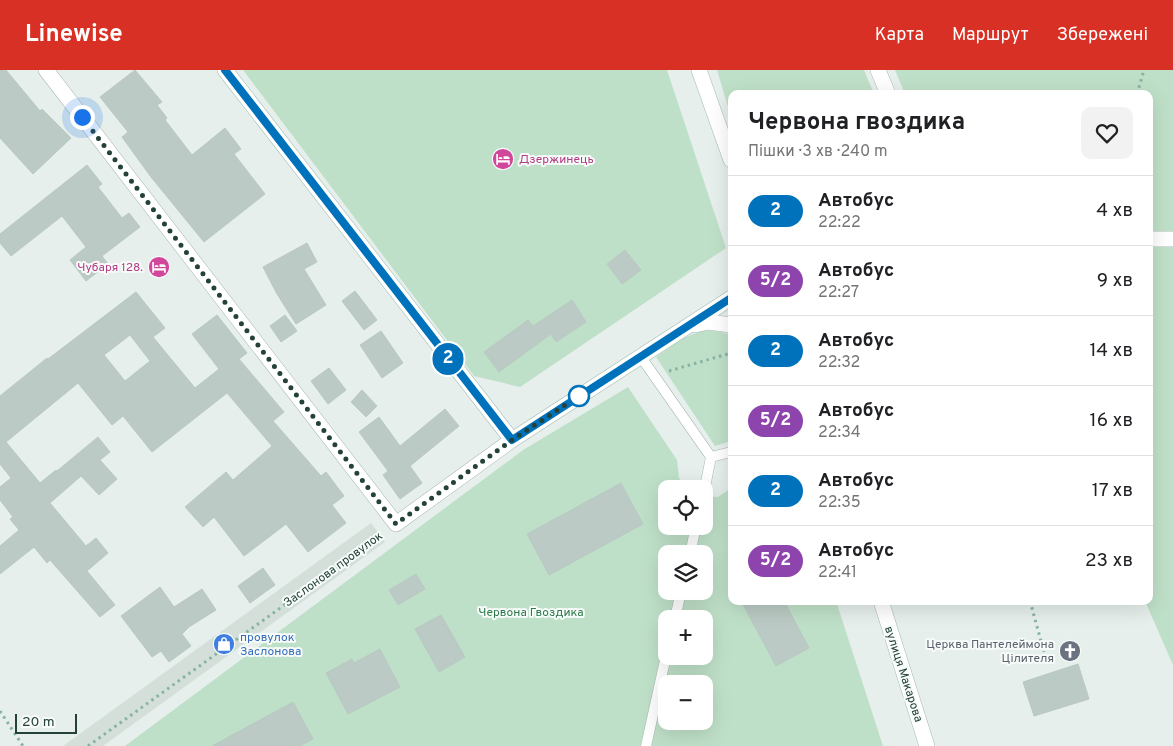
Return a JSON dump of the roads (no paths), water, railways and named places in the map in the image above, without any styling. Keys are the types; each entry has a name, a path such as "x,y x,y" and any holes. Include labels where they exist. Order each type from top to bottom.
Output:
{"main road":[{"name":"Заслонова провулок","path":"46,70 396,524 512,440 728,300"},
{"path":"225,70 512,440"},
{"path":"699,70 728,152"},
{"path":"878,70 886,90"},
{"path":"1153,239 1173,239"},
{"path":"688,326 708,322 728,325"},
{"name":"вулиця Макарова","path":"882,605 928,746"}],"lane":[{"path":"640,357 711,458 706,480"},
{"path":"711,458 728,453"},
{"path":"646,746 664,665"}],"place":[{"name":"Дзержинець","path":"503,159"},
{"name":"Чубаря 128.","path":"159,267"},
{"name":"провулок Заслонова","path":"224,644"},
{"name":"Церква Пантелеймона Цілителя","path":"1070,651"}],"park label":[{"name":"Червона Гвоздика","path":"531,612"}]}
